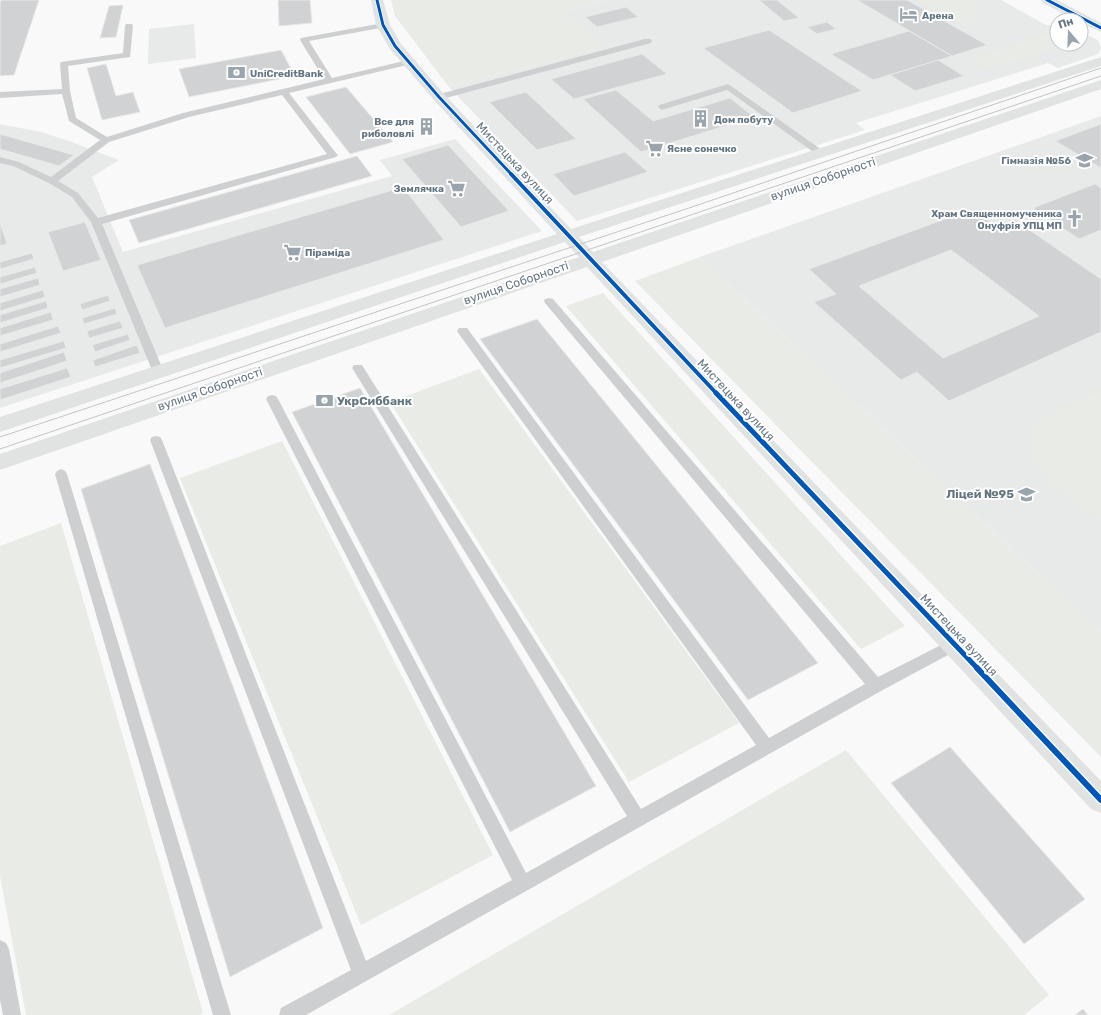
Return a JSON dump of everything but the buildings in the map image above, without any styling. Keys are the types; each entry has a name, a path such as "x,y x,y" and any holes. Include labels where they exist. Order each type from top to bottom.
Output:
{"main road":[{"name":"Мистецька вулиця","path":"377,0 383,25 395,46 439,97 1101,800"},
{"path":"1047,0 1101,28"},
{"path":"0,425 819,152 1101,61"},
{"name":"вулиця Соборності","path":"0,462 589,258 1101,84"}],"lane":[{"path":"329,80 304,40 383,25"},
{"path":"106,140 72,119 66,91 64,64 128,55 130,26"},
{"path":"439,97 648,41"},
{"path":"52,181 106,140 186,115 408,62"},
{"path":"662,107 728,87 819,152"},
{"path":"0,95 66,91"},
{"path":"96,222 333,155 283,91"},
{"path":"0,160 16,164 52,181 75,195 96,222 158,372"},
{"path":"550,300 876,686"},
{"path":"464,331 766,747"},
{"path":"358,368 638,819"},
{"path":"272,398 522,884"},
{"path":"156,440 362,974"},
{"path":"61,474 222,1015"},
{"path":"288,1015 766,747 954,645"},
{"path":"0,949 12,1015"}],"shaded area":[{"path":"391,0 606,0 563,11 604,47 449,87 395,16"},
{"path":"606,0 1001,0 1046,25 1049,25 1049,52 1089,52 1089,36 1098,40 1101,48 1098,54 1058,68 1048,63 856,123 865,130 577,221 449,87 603,47 563,11"},
{"path":"916,0 978,0 976,21 960,25"},
{"path":"194,24 196,58 148,64 149,29"},
{"path":"1049,34 1049,50 988,69 970,59"},
{"name":"Ліцей №95","path":"1101,116 1101,632 700,257"},
{"path":"0,124 41,132 119,160 92,177 123,252 392,176 380,160 455,139 542,231 0,408"},
{"path":"700,257 1101,632 1101,757 635,281"},
{"path":"603,293 905,626 861,649 566,306"},
{"path":"479,369 739,723 629,782 390,402"},
{"path":"1101,390 1101,519 1075,503 1047,480 1037,466 1030,452 1030,437 1036,422"},
{"path":"282,441 493,855 361,925 180,478"},
{"path":"61,523 203,1013 200,1015 26,1015 0,876 0,546"},
{"path":"846,750 1049,995 1024,1015 389,1015"}],"tram line":[{"path":"0,437 689,208 1101,68"},
{"path":"0,449 1101,76"}],"cycle path":[{"path":"377,0 383,25 395,46 439,97 604,274 1101,800"},
{"path":"1047,0 1101,28"}],"place":[{"name":"Арена","path":"909,15"},
{"name":"UniCreditBank","path":"237,73"},
{"name":"Дом побуту","path":"701,119"},
{"name":"Все для риболовлі","path":"427,127"},
{"name":"Ясне сонечко","path":"654,148"},
{"name":"Гімназія №56","path":"1084,160"},
{"name":"Землячка","path":"457,188"},
{"name":"Храм Священномученика Онуфрія УПЦ МП","path":"1075,219"},
{"name":"Піраміда","path":"292,252"},
{"name":"УкрСиббанк","path":"324,401"},
{"name":"Ліцей №95","path":"1027,494"}]}
